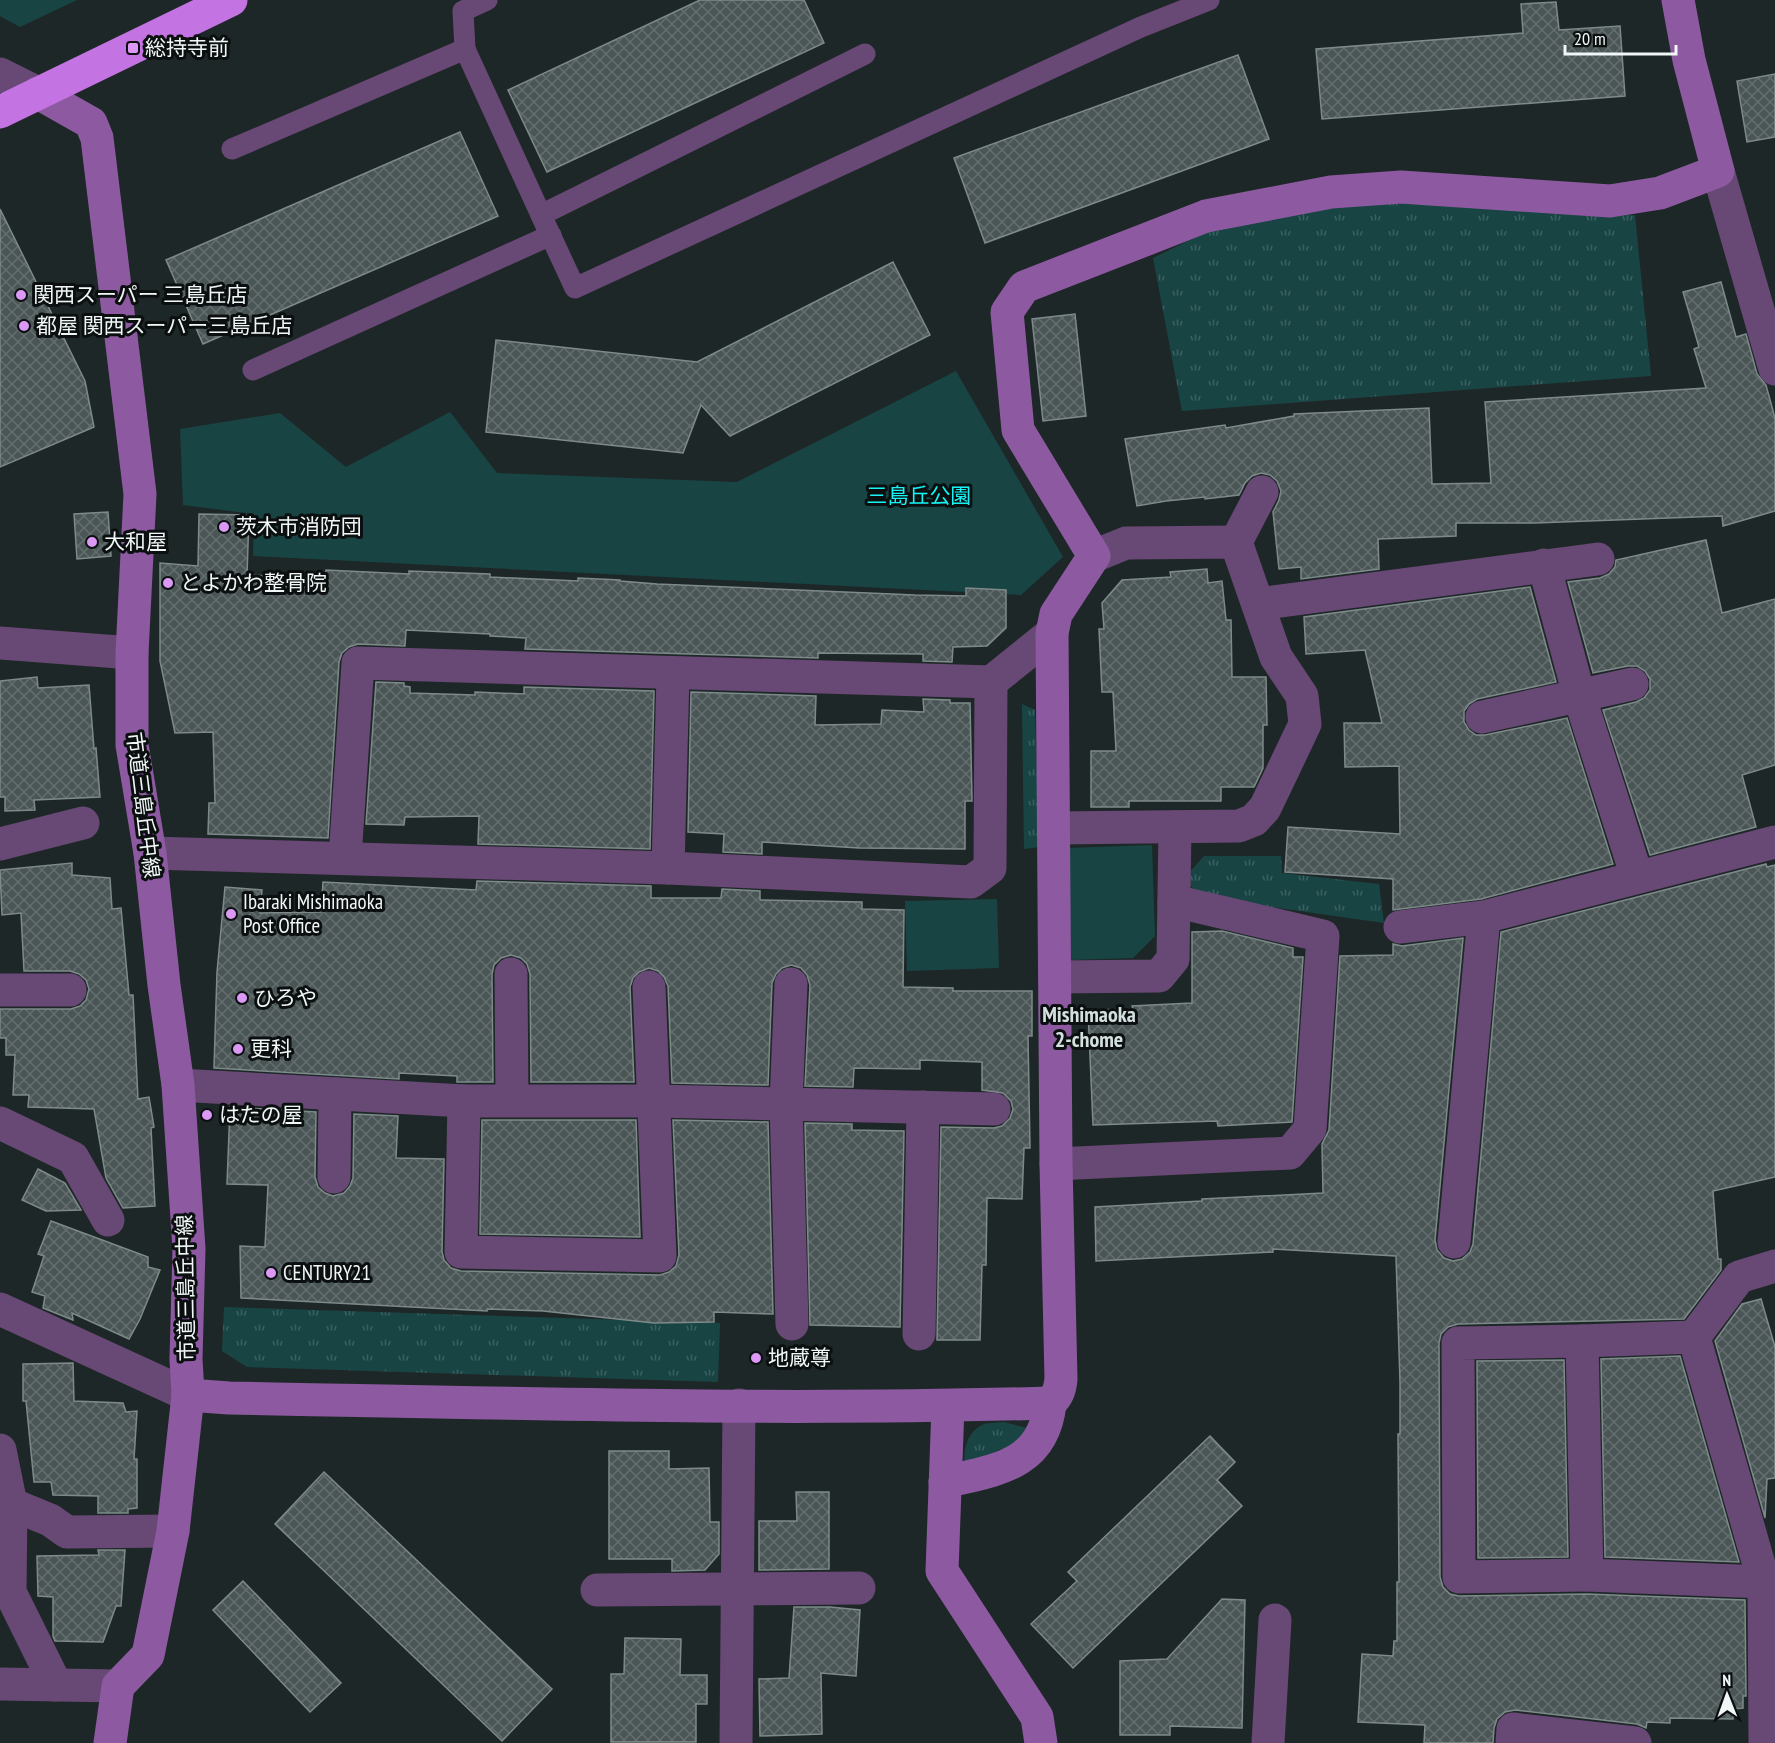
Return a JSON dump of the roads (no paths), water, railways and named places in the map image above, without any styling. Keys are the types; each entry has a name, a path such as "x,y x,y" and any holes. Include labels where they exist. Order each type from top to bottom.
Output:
{"highway":[{"path":"0,112 231,0"}],"street":[{"path":"1678,0 1689,60 1718,171 1775,369"},
{"path":"0,74 38,93"},
{"name":"市道三島丘中線","path":"38,93 91,123 97,138 140,495 132,653 132,745 150,853 164,985 178,1085 189,1249 186,1359 188,1395 173,1531 148,1655 118,1686"},
{"path":"1094,556 1018,430 1006,312 1024,287 1206,216 1332,192 1401,187 1610,201 1660,193 1718,171"},
{"path":"1054,828 1239,826 1254,820 1265,808 1305,724 1302,696 1276,657 1236,542 1262,492"},
{"path":"945,1482 1010,1466 1030,1451 1048,1418 1050,1403 1060,1389 1052,633 1056,614 1094,556 1126,543 1236,542"},
{"path":"1258,604 1598,559"},
{"path":"1544,565 1579,695 1637,877"},
{"path":"345,858 357,663 991,682 1052,633"},
{"path":"0,643 132,653"},
{"path":"668,868 672,674"},
{"path":"150,853 668,868 971,882 990,868 991,682"},
{"path":"1482,717 1632,684"},
{"path":"0,844 83,823"},
{"path":"1055,977 1160,976 1173,958 1175,827"},
{"path":"1400,927 1484,917 1775,842"},
{"path":"1056,1164 1290,1153 1310,1129 1323,936 1174,901"},
{"path":"1454,1242 1484,917"},
{"path":"511,974 512,1100"},
{"path":"791,984 786,1103 792,1324"},
{"path":"464,1101 461,1252 660,1256 649,987"},
{"path":"0,990 70,990"},
{"path":"178,1085 464,1101 655,1101 994,1109"},
{"path":"334,1177 335,1094"},
{"path":"919,1334 923,1107"},
{"path":"0,1124 73,1158 108,1220"},
{"path":"1694,1337 1739,1277 1775,1266"},
{"path":"0,1309 188,1395 229,1398 597,1406 948,1406 1050,1403"},
{"path":"1694,1337 1458,1343 1459,1577 1587,1575 1764,1582"},
{"path":"1694,1337 1764,1582 1765,1743"},
{"path":"1582,1341 1587,1575"},
{"path":"736,1743 739,1406"},
{"path":"948,1406 942,1571 1037,1717 1041,1743"},
{"path":"0,1450 11,1504 10,1592 56,1685"},
{"path":"11,1504 50,1520 67,1532 173,1531"},
{"path":"597,1590 859,1588"},
{"path":"1268,1743 1275,1620"},
{"path":"0,1684 118,1686 110,1743"},
{"path":"1512,1743 1513,1729 1635,1743"}],"lane":[{"path":"487,0 464,11 465,50 575,288 1141,27 1209,0"},
{"path":"232,149 465,50"},
{"path":"541,215 865,54"},
{"path":"253,370 550,235"}],"place":[{"name":"総持寺前","path":"133,48"},
{"name":"関西スーパー 三島丘店","path":"21,295"},
{"name":"都屋 関西スーパー三島丘店","path":"24,326"},
{"name":"茨木市消防団","path":"224,527"},
{"name":"大和屋","path":"92,542"},
{"name":"とよかわ整骨院","path":"168,583"},
{"name":"Ibaraki Mishimaoka Post Office","path":"231,914"},
{"name":"ひろや","path":"242,998"},
{"name":"更科","path":"238,1049"},
{"name":"はたの屋","path":"207,1115"},
{"name":"CENTURY21","path":"271,1273"},
{"name":"地蔵尊","path":"756,1358"}],"district":[{"name":"Mishimaoka 2-chome","path":"1089,1026"}],"park label":[{"name":"三島丘公園","path":"919,496"}]}
